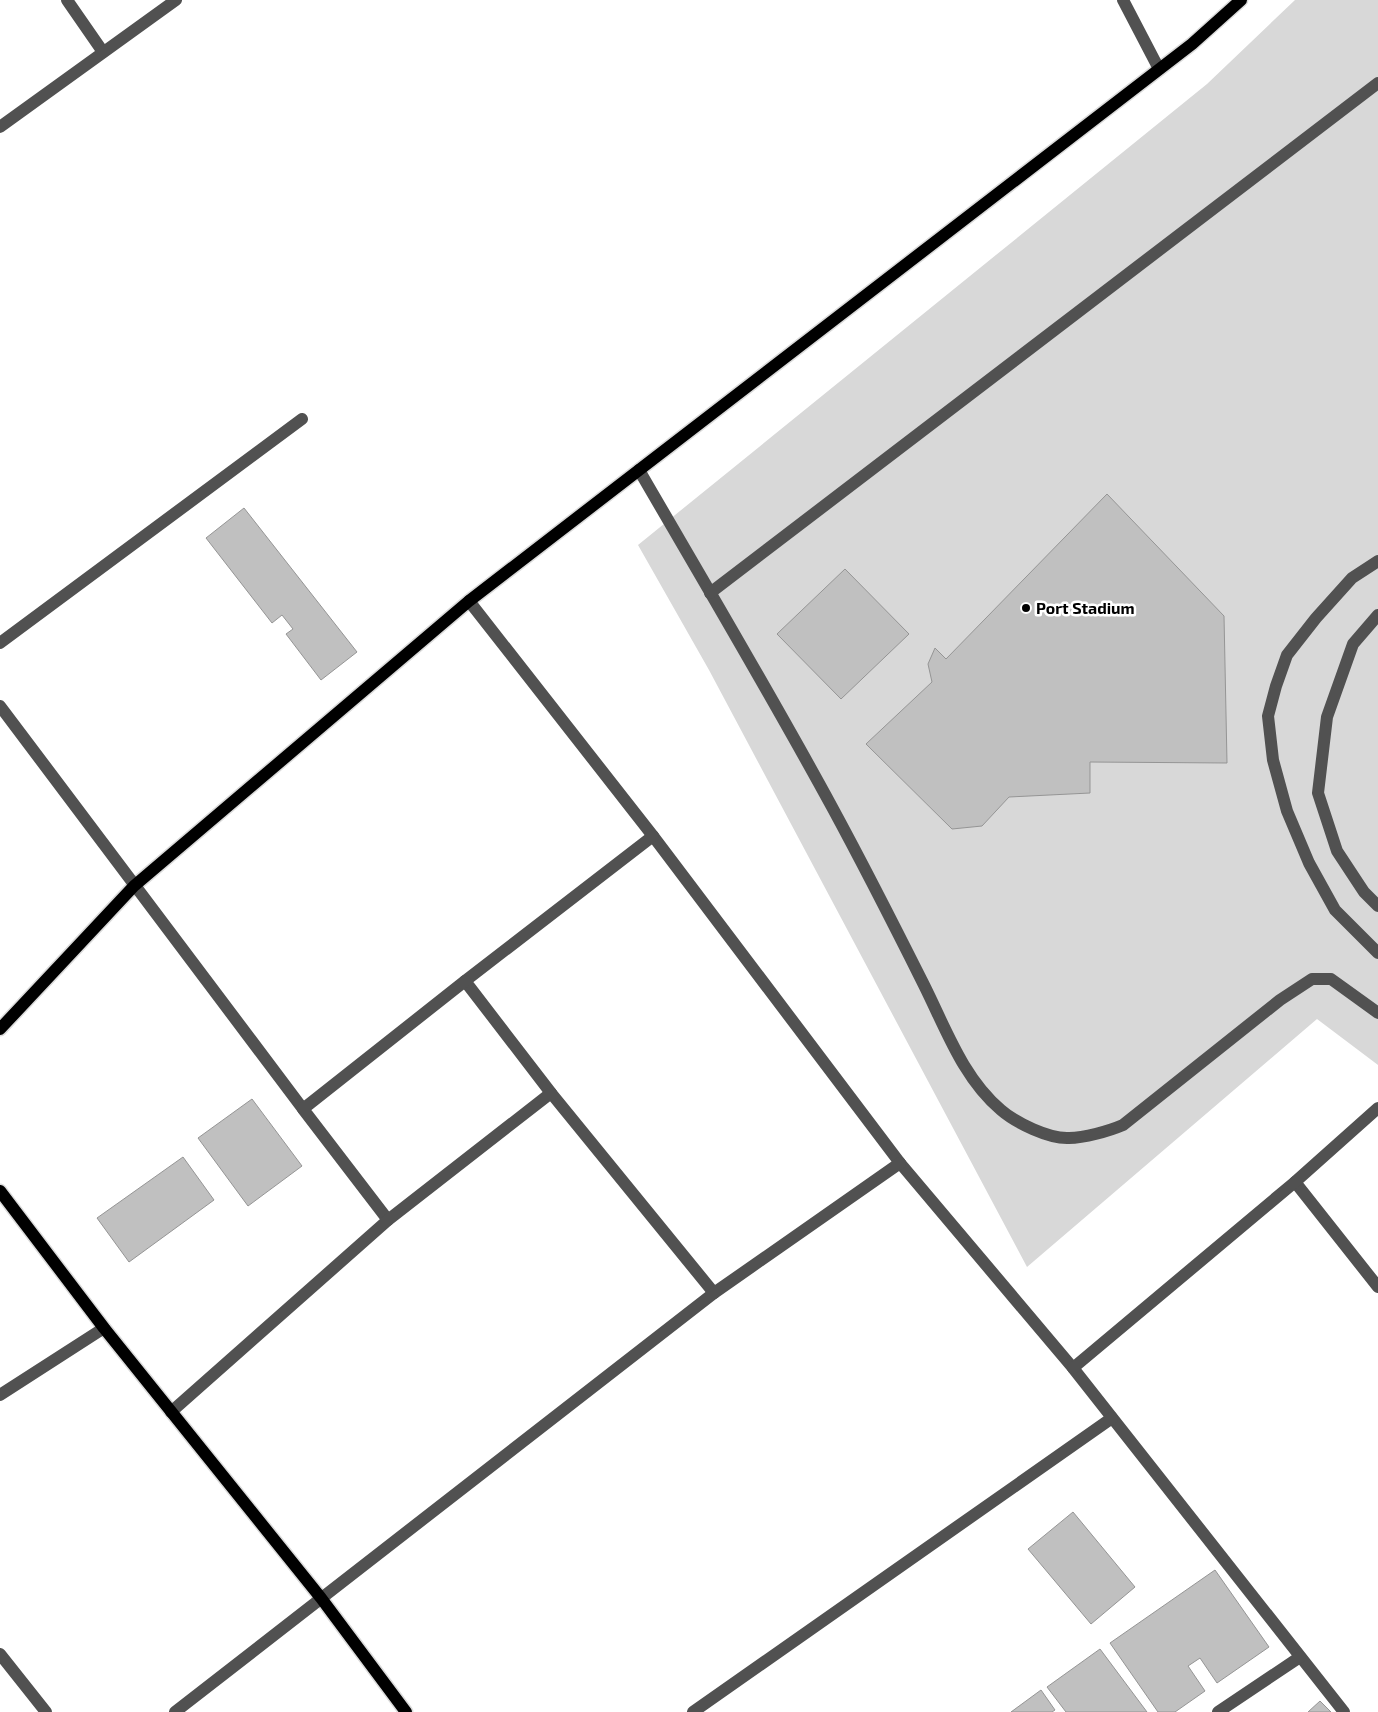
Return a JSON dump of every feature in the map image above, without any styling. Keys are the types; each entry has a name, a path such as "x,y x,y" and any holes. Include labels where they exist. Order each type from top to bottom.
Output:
{"main road":[{"path":"0,1029 134,886 469,601 1192,44 1241,0"},
{"path":"0,1191 104,1328 321,1598 406,1712"}],"street":[{"path":"68,0 103,52"},
{"path":"0,127 176,0"},
{"path":"1124,0 1159,69"},
{"path":"710,593 1378,83"},
{"path":"0,643 302,419"},
{"path":"639,470 832,806 963,1064 973,1081 1002,1111 1017,1122 1041,1132 1068,1138 1111,1130 1123,1125 1280,1000 1312,979 1330,979 1378,1013"},
{"path":"1378,562 1352,578 1316,618 1287,655 1268,716 1273,760 1286,811 1309,863 1335,910 1378,953"},
{"path":"469,601 653,836 900,1163 1073,1368 1344,1712"},
{"path":"1378,615 1353,644 1327,717 1318,793 1337,851 1364,892 1378,906"},
{"path":"0,706 388,1220"},
{"path":"303,1109 653,836"},
{"path":"465,981 551,1093 714,1293"},
{"path":"171,1412 388,1220 551,1093"},
{"path":"1073,1368 1295,1182 1378,1108"},
{"path":"175,1712 714,1293 900,1163"},
{"path":"1295,1182 1378,1287"},
{"path":"0,1395 104,1328"},
{"path":"692,1712 1112,1418"},
{"path":"0,1654 46,1712"},
{"path":"1218,1712 1300,1657"}],"shaded area":[{"name":"Port Stadium","path":"1295,0 1378,0 1378,1065 1317,1019 1027,1267 709,670 638,545 1207,84"}],"building":[{"path":"1107,494 1224,616 1227,763 1090,762 1090,793 1009,797 982,826 952,829 866,744 932,682 928,664 935,648 946,659"},
{"path":"244,508 357,652 321,680 286,634 293,629 282,615 272,623 206,538"},
{"path":"845,569 909,634 841,699 777,634"},
{"path":"252,1099 302,1166 248,1206 198,1138"},
{"path":"183,1157 214,1200 129,1262 97,1218"},
{"path":"1073,1512 1135,1587 1091,1624 1028,1549"},
{"path":"1215,1570 1269,1647 1217,1683 1200,1658 1188,1666 1205,1691 1175,1712 1158,1712 1110,1643"},
{"path":"1100,1649 1147,1712 1066,1712 1047,1687"},
{"path":"1041,1690 1055,1710 1052,1712 1011,1712"},
{"path":"1320,1701 1331,1712 1308,1712"}],"place":[{"name":"Port Stadium","path":"1026,608"}]}
